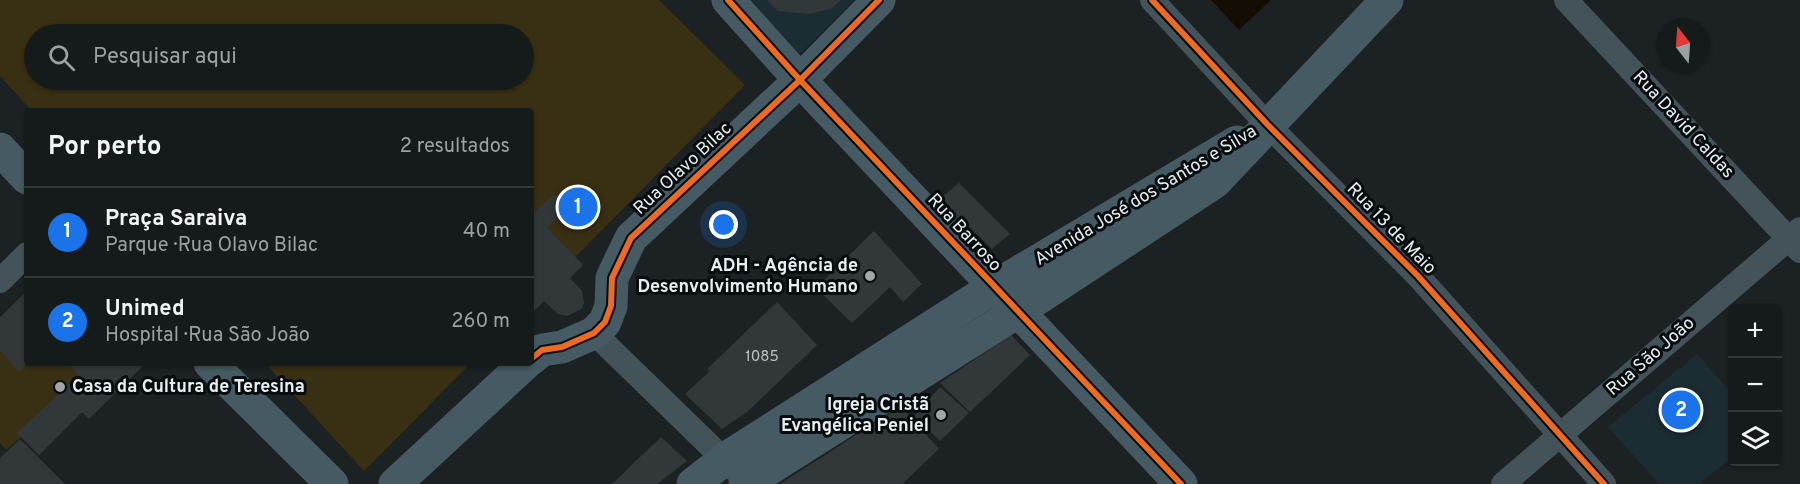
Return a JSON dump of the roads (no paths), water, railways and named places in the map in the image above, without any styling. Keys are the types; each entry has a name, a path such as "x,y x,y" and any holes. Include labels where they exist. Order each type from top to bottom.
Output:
{"street":[{"name":"Rua Barroso","path":"728,0 1017,312 1181,484"},
{"name":"Rua Olavo Bilac","path":"594,333 605,322 611,306 612,278 632,238 800,80 879,0"},
{"name":"Rua 13 de Maio","path":"1152,0 1267,124 1418,276 1604,484"},
{"name":"Avenida José dos Santos e Silva","path":"747,484 1017,312 1215,182 1267,124 1387,0"},
{"name":"Rua David Caldas","path":"1566,0 1796,239"},
{"name":"Avenida José dos Santos e Silva","path":"693,484 725,459 994,287 1267,124"},
{"path":"0,149 24,175"},
{"name":"Rua São João","path":"1503,484 1796,239"},
{"path":"0,281 24,257"},
{"path":"534,357 542,350 562,347 594,333 725,459 747,484"},
{"path":"213,366 332,484"},
{"path":"395,484 523,366"}],"place":[{"name":"Praça Saraiva","path":"578,207"},
{"name":"ADH - Agência de Desenvolvimento Humano","path":"870,276"},
{"name":"Casa da Cultura de Teresina","path":"60,387"},
{"name":"Unimed","path":"1681,410"},
{"name":"Igreja Cristã Evangélica Peniel","path":"941,415"}]}
